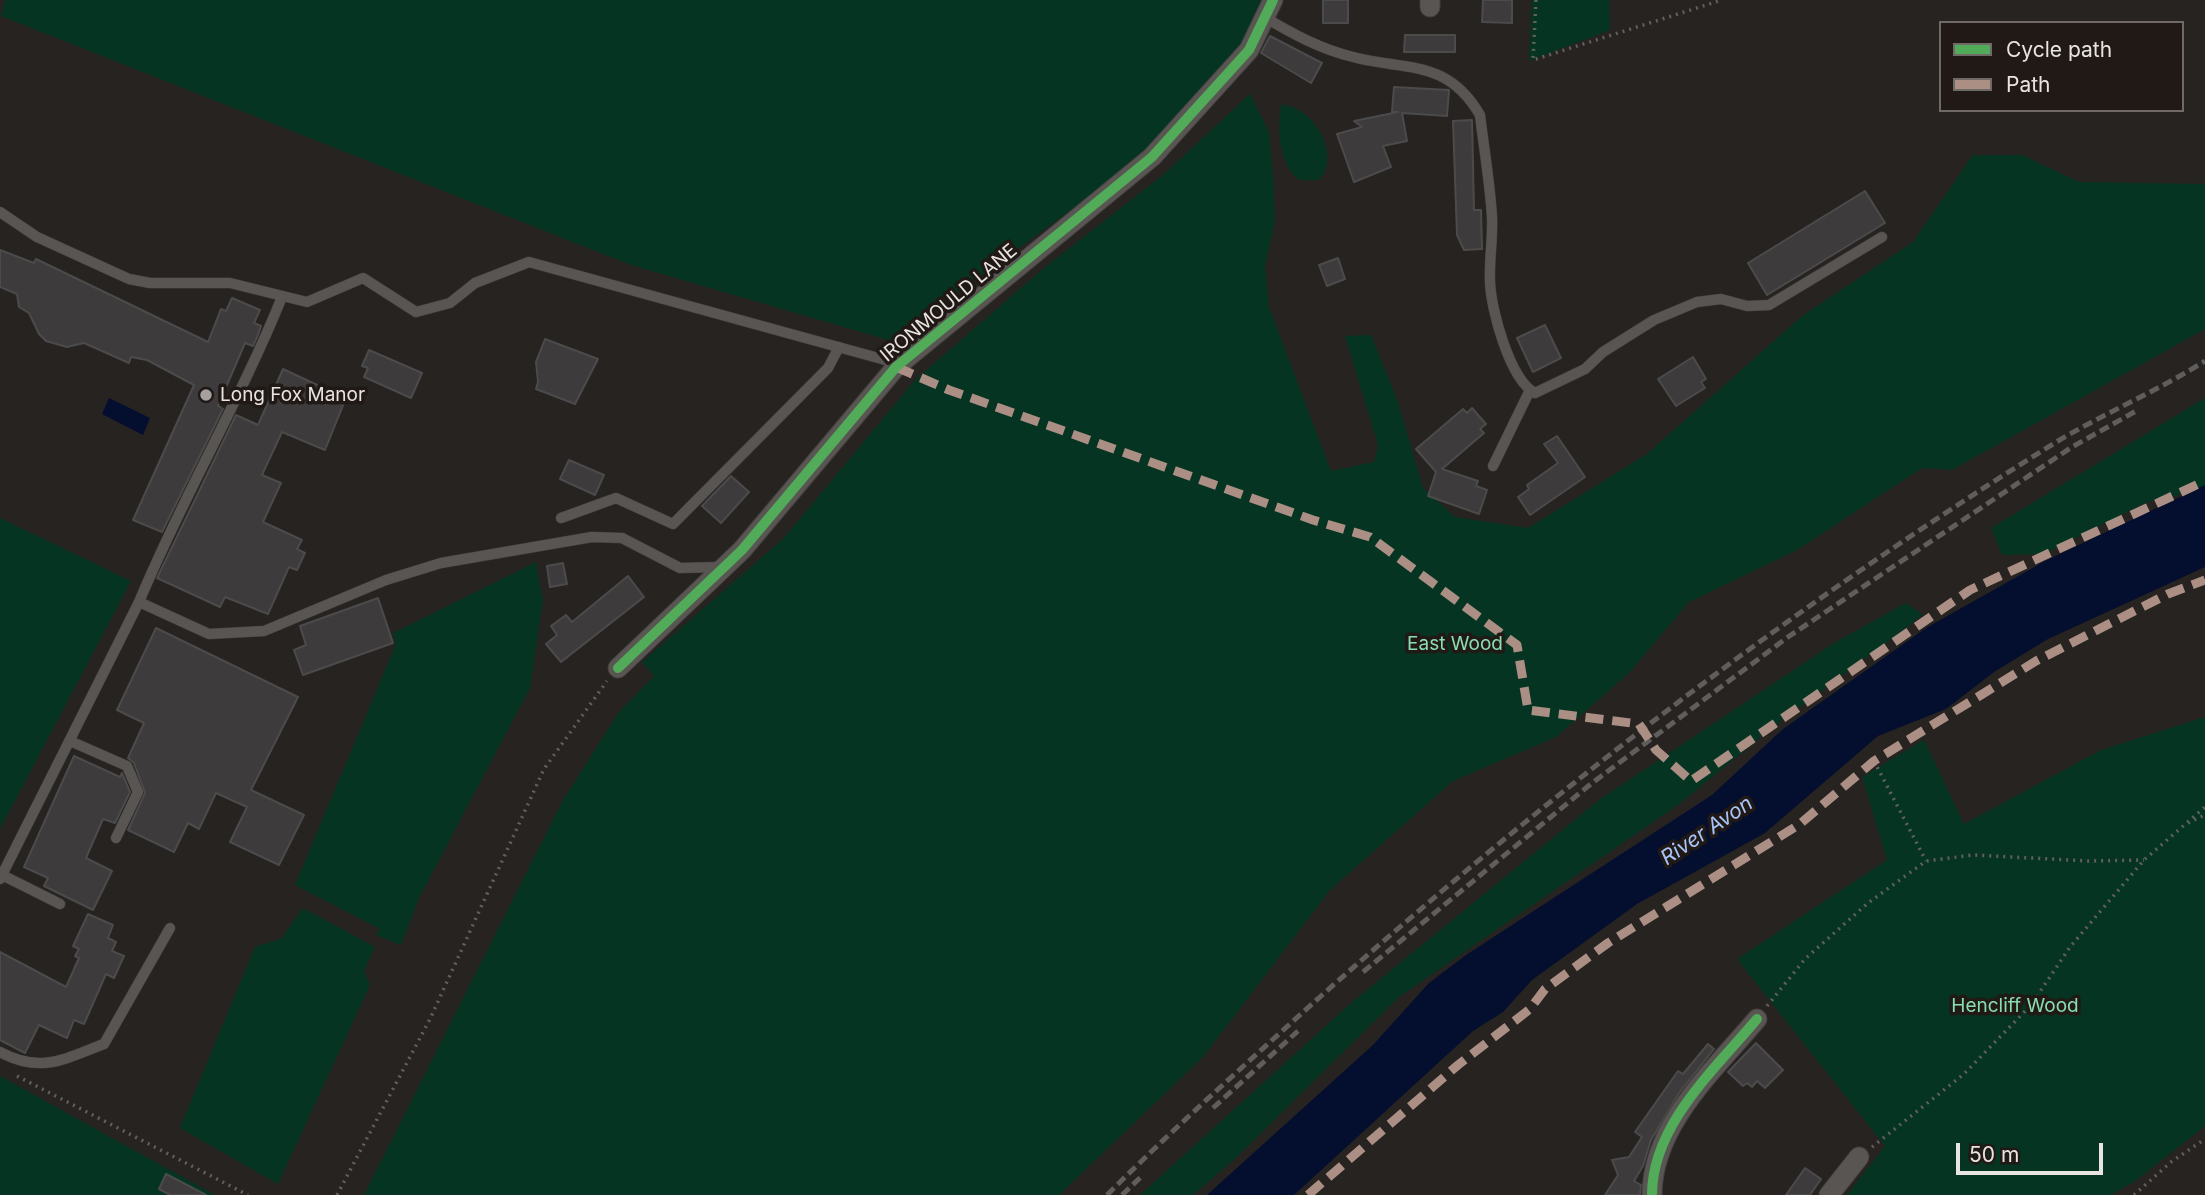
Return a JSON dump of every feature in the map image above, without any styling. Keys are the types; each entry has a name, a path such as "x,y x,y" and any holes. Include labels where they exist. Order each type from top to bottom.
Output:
{"street":[{"name":"IRONMOULD LANE","path":"618,668 724,566 900,364 1152,157 1248,50 1268,9"},
{"path":"1652,1195 1652,1179 1662,1141 1692,1098 1757,1019"},
{"path":"1829,1195 1859,1157"}],"lane":[{"path":"1268,9 1315,46 1356,58 1400,63 1426,70 1448,82 1473,103 1480,116 1492,220 1490,283 1493,308 1506,347 1524,387 1535,393 1585,369 1603,352 1654,320 1697,302 1721,299 1747,306 1769,305 1882,237"},
{"path":"0,212 37,237 129,279 150,283 230,283 307,302 363,278 416,312 450,303 475,283 529,261 900,364"},
{"path":"60,904 1,877 139,602 167,533 264,342 282,297"},
{"path":"561,519 615,498 673,524 828,368 839,347"},
{"path":"1493,466 1530,390"},
{"path":"139,602 209,634 264,631 386,580 441,563 592,537 622,538 680,568 724,566"},
{"path":"70,741 127,766 138,792 116,838"},
{"path":"0,1052 20,1063 51,1063 104,1044 170,928"}],"path":[{"path":"1536,0 1533,60 1722,0"},
{"path":"337,1195 430,1018 544,769 618,668"},
{"path":"1874,761 1926,861"},
{"path":"1859,1157 1964,1074 2021,1015 2070,947 2144,860 2205,807"},
{"path":"2184,825 2205,815"},
{"path":"1757,1019 1805,959 1868,903 1926,861 1973,855 2089,861 2144,860"},
{"path":"12,1073 248,1195"},
{"path":"2134,1195 2171,1162 2205,1139"}],"green space":[{"path":"5,0 1262,0 1241,47 1146,155 892,341 631,265 1,16"},
{"path":"1532,0 1609,0 1610,30 1529,61"},
{"name":"East Wood","path":"1250,94 1269,132 1273,172 1275,221 1265,266 1269,307 1331,471 1374,462 1378,445 1345,336 1371,335 1398,402 1423,488 1455,517 1528,528 1647,454 1802,316 1913,242 1973,155 2022,155 2079,182 2205,184 2205,329 1952,470 1922,468 1797,550 1689,602 1629,673 1556,737 1453,781 1330,890 1203,1057 1059,1195 364,1195 563,800 619,712 654,676 642,662 784,538 915,380 1044,268 1163,175"},
{"path":"1281,105 1293,107 1303,113 1321,133 1328,158 1326,170 1319,180 1299,180 1287,165 1281,146"},
{"path":"2205,398 2205,489 2147,502 2044,554 2002,555 1991,528"},
{"path":"0,518 131,581 0,829"},
{"path":"536,562 543,600 530,688 419,898 401,945 376,935 380,929 295,885 396,644 393,633"},
{"path":"1906,603 1923,615 1772,728 1678,805 1399,997 1236,1158 1193,1195 1140,1195 1351,1003 1599,800 1834,643"},
{"name":"Hencliff Wood","path":"2205,717 2205,1126 2134,1182 2110,1195 1847,1195 1885,1146 1737,959 1887,860 1862,777 1924,740 1964,824 2101,750"},
{"path":"303,908 375,947 364,971 370,985 278,1184 180,1128 255,947 281,939"},
{"path":"0,1076 215,1195 0,1195"}],"water":[{"path":"109,398 150,418 143,435 102,414"},
{"name":"River Avon","path":"2205,485 2205,567 2048,639 1994,672 1946,709 1878,736 1765,833 1637,904 1532,980 1503,1012 1473,1031 1294,1195 1207,1195 1373,1045 1429,983 1466,955 1712,795 1783,729 1926,628 2045,561"}],"building":[{"path":"1323,0 1348,0 1348,23 1323,23"},
{"path":"1483,0 1512,0 1512,23 1482,22"},
{"path":"1405,35 1455,35 1455,52 1404,52"},
{"path":"1270,36 1322,63 1311,83 1261,53"},
{"path":"1394,87 1449,90 1447,116 1402,113 1407,141 1383,146 1391,167 1354,182 1337,134 1362,127 1354,121 1398,112 1392,112"},
{"path":"1472,120 1474,210 1481,210 1482,249 1464,250 1457,235 1453,121"},
{"path":"1865,191 1885,223 1767,295 1748,263"},
{"name":"Long Fox Manor","path":"0,250 34,263 36,259 208,342 221,309 226,311 232,298 260,310 254,323 261,326 258,335 253,346 245,343 218,406 223,409 162,532 133,520 194,385 147,360 131,357 129,363 84,343 67,347 46,341 39,334 29,313 19,307 17,294 0,287"},
{"path":"1338,258 1345,279 1327,286 1319,265"},
{"path":"1545,325 1561,358 1533,372 1517,338"},
{"path":"545,339 598,359 575,404 536,389 536,362"},
{"path":"369,350 422,373 411,398 364,377 368,368 362,366"},
{"path":"1693,357 1706,379 1701,382 1705,388 1676,406 1658,379"},
{"path":"283,369 332,392 330,396 344,403 325,450 282,432 262,475 281,483 263,522 302,540 297,549 305,553 297,570 289,567 268,614 225,597 220,607 157,578 236,415 258,425"},
{"path":"1472,408 1486,424 1480,429 1484,433 1442,469 1478,481 1476,486 1487,490 1479,514 1428,496 1436,472 1416,449 1463,409 1467,413"},
{"path":"1557,436 1585,477 1530,515 1518,497 1529,489 1527,485 1558,463 1544,444"},
{"path":"569,460 604,475 595,495 560,479"},
{"path":"731,476 749,492 721,523 702,506"},
{"path":"563,563 567,584 550,587 547,566"},
{"path":"628,576 644,597 561,662 546,644 557,635 551,626 566,615 572,622"},
{"path":"378,598 393,643 303,675 294,650 306,645 300,626"},
{"path":"156,628 298,697 251,790 304,815 279,865 230,842 247,807 216,793 199,829 188,823 174,852 128,830 145,793 134,763 128,758 144,723 117,710"},
{"path":"74,756 120,777 122,773 130,792 115,823 103,819 86,858 112,871 93,910 44,886 48,878 24,867"},
{"path":"88,914 113,925 108,938 116,942 112,951 124,956 114,978 106,974 84,1024 74,1020 67,1038 39,1025 25,1053 0,1040 0,952 66,987 79,958 75,956 79,949 73,946"},
{"path":"1756,1043 1783,1070 1765,1088 1757,1081 1752,1087 1747,1083 1743,1086 1728,1072"},
{"path":"1708,1044 1714,1049 1679,1093 1651,1140 1643,1166 1634,1181 1641,1185 1640,1195 1605,1195 1618,1175 1612,1160 1629,1157 1642,1137 1635,1132 1678,1071 1683,1074"},
{"path":"1805,1168 1821,1179 1810,1195 1786,1195"},
{"path":"166,1174 206,1195 170,1195 159,1189"}],"railway":[{"path":"1107,1195 1240,1069 1407,921 1584,775 1675,705 1767,636 1956,506 2053,444 2205,361"},
{"path":"1363,972 1592,783 1788,637 2072,447 2138,410"},
{"path":"1213,1108 1298,1031"},
{"path":"1122,1195 1142,1176"}],"marked path":[{"path":"896,367 949,390 1313,520 1370,537 1517,645 1528,710 1639,724 1656,750 1691,781 1970,590 2205,481"},
{"path":"1308,1195 1458,1065 1530,1009 1545,989 1608,943 1800,824 1874,761 2036,661 2168,594 2205,580"}],"cycle path":[{"path":"618,668 742,550 896,367 1152,157 1249,50 1273,0"},
{"path":"1652,1195 1655,1169 1662,1145 1674,1122 1705,1078 1757,1019"}],"place":[{"name":"Long Fox Manor","path":"206,395"}]}
